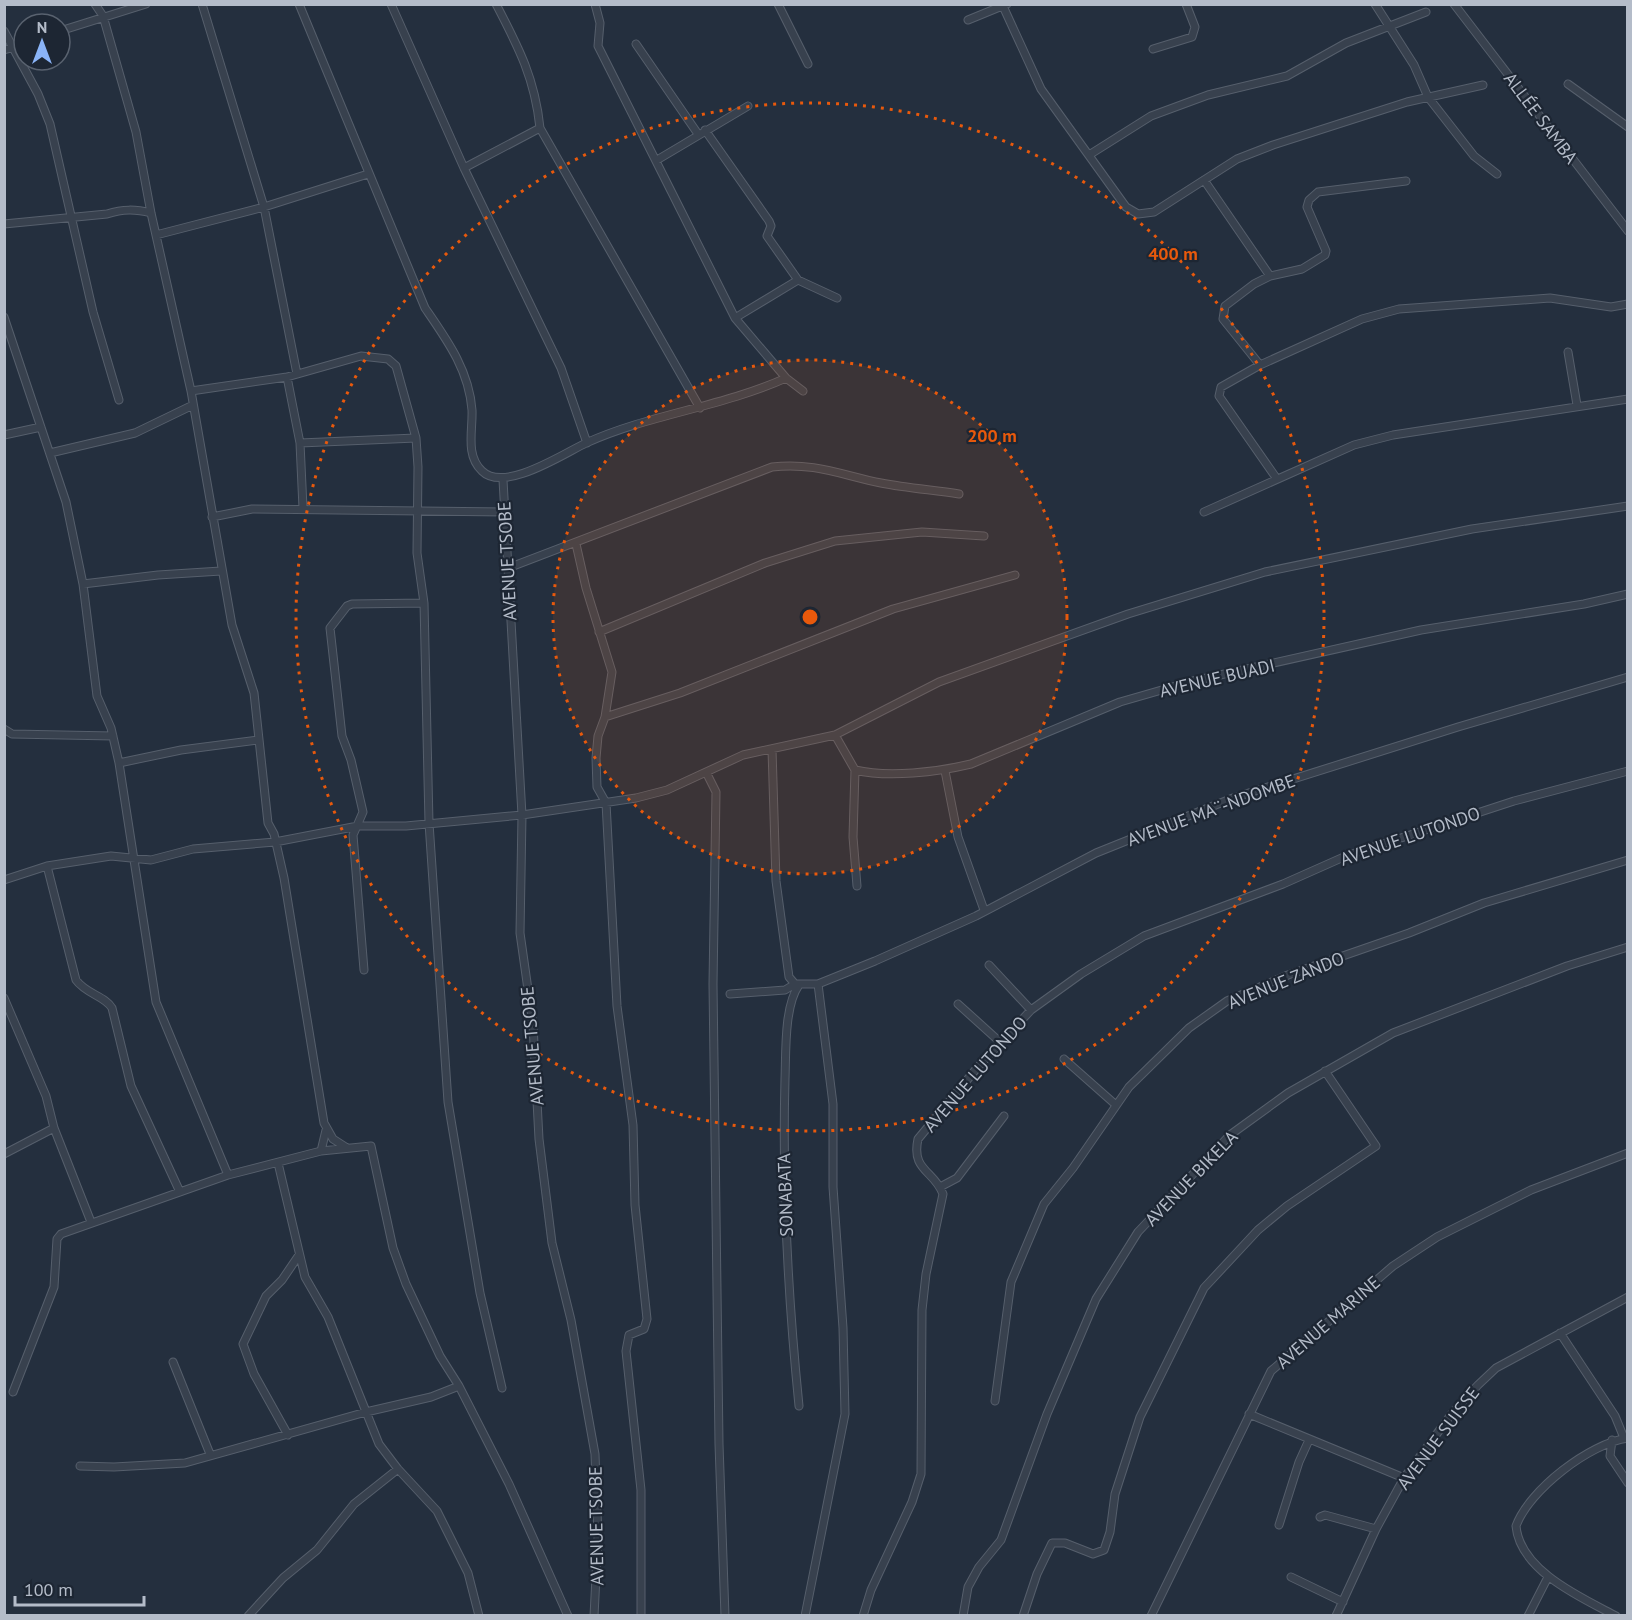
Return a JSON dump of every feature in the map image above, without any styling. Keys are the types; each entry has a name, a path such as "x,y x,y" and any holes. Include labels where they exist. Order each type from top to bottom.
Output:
{"street":[{"path":"95,4 104,16 136,132 151,213 191,391 232,625 254,693 268,823 284,878 326,1130 321,1151"},
{"path":"72,27 146,4"},
{"path":"202,4 264,207 297,374"},
{"path":"299,4 425,308 452,346 467,383 474,459 482,472 503,480 527,472 612,432 700,408 786,378"},
{"path":"391,4 464,168 561,368 587,443"},
{"path":"496,4 529,70 537,96 540,128 700,408"},
{"path":"596,4 600,23 598,46 735,318 786,378 803,391"},
{"path":"778,4 808,64"},
{"path":"1153,49 1192,37 1195,27 1186,4"},
{"path":"1375,4 1414,65 1428,97 1474,156 1497,174"},
{"name":"ALLÉE SAMBA","path":"1455,4 1628,231"},
{"path":"968,20 1004,5 1041,89 1126,207 1138,214 1154,212 1237,159 1273,145 1428,97 1483,85"},
{"path":"1089,155 1150,116 1208,95 1287,76 1346,43 1426,12"},
{"path":"4,30 8,49 38,94 50,124 93,312 120,400"},
{"path":"636,44 698,134"},
{"path":"1568,84 1628,127"},
{"path":"657,160 748,106"},
{"path":"464,168 540,128"},
{"path":"705,130 769,221 771,226 767,236 798,280 837,298"},
{"path":"156,235 264,207 368,174"},
{"path":"1204,180 1270,276"},
{"path":"1260,365 1222,316 1225,306 1270,276 1302,269 1326,253 1307,207 1309,200 1318,192 1406,181"},
{"path":"4,224 107,214 119,210 137,209 151,213"},
{"path":"735,318 798,280"},
{"path":"1277,479 1219,396 1221,387 1260,365 1362,319 1399,309 1550,298 1611,307 1628,304"},
{"path":"4,317 66,502 83,584 97,696 113,736 119,763 156,1002 228,1175"},
{"path":"1568,352 1577,405"},
{"path":"191,391 287,377 361,356 388,359 396,366 416,438 417,553 424,603 429,823 448,1102 480,1293 502,1388"},
{"path":"287,377 300,443 303,508"},
{"path":"1204,512 1354,445 1577,405 1628,399"},
{"path":"50,453 135,433 193,405"},
{"path":"4,435 41,427"},
{"path":"300,443 416,438"},
{"path":"508,568 576,544 676,501 772,466 795,464 817,467 880,483 959,494"},
{"name":"AVENUE TSOBE","path":"503,480 522,815 520,933 533,1025 536,1095 545,1195 552,1243 571,1320 595,1454 598,1537 597,1599 594,1616"},
{"path":"4,880 47,866 111,856 152,860 193,849 275,842 358,826 522,815 606,803 667,790 707,774 742,755 835,735 939,682 1128,614 1265,572 1472,528 1628,506"},
{"path":"212,517 252,509 303,508 505,512"},
{"path":"599,632 765,563 835,541 922,532 984,536"},
{"path":"576,544 612,672 605,717 598,736 597,787 606,803 617,1006 633,1125 635,1205 647,1319 644,1329 629,1335 626,1351 641,1490 641,1616"},
{"path":"83,584 158,575 221,571"},
{"path":"605,717 680,693 893,609 1015,575"},
{"name":"AVENUE BUADI","path":"855,770 880,775 945,771 971,765 1120,702 1193,681 1421,630 1584,604 1628,594"},
{"path":"364,970 353,846 353,835 363,812 351,759 342,736 330,628 347,606 352,604 424,603"},
{"name":"AVENUE MA¨-NDOMBE","path":"814,985 984,910 1096,853 1233,798 1458,727 1628,677"},
{"path":"4,729 12,734 113,736"},
{"path":"835,735 855,770 853,837 857,886"},
{"path":"119,763 181,750 258,740"},
{"path":"772,748 776,881 789,977 797,985"},
{"path":"945,771 958,837 984,910"},
{"name":"AVENUE LUTONDO","path":"940,1187 918,1164 915,1153 918,1139 1000,1042 1031,1010 1081,974 1144,936 1283,884 1346,856 1514,801 1628,771"},
{"path":"707,774 716,792 713,1008 719,1444 725,1616"},
{"name":"AVENUE ZANDO","path":"995,1401 1011,1282 1044,1204 1073,1168 1129,1087 1174,1042 1227,1001 1288,975 1409,933 1484,903 1628,860"},
{"path":"47,866 76,980 83,990 110,1004 112,1008 131,1086 180,1192"},
{"name":"AVENUE BIKELA","path":"963,1616 968,1587 979,1567 1001,1540 1047,1414 1092,1308 1131,1242 1230,1135 1288,1093 1393,1033 1567,966 1628,947"},
{"path":"989,965 1031,1010"},
{"path":"730,994 785,990 797,985 814,985 833,1104 833,1187 842,1296 845,1414 805,1616"},
{"name":"SONABATA","path":"797,985 792,998 786,1052 783,1160 789,1300 799,1406"},
{"path":"4,998 46,1096 54,1128 91,1221"},
{"path":"958,1004 1000,1042"},
{"path":"1064,1059 1116,1104"},
{"path":"1023,1616 1037,1574 1052,1543 1065,1543 1093,1554 1104,1550 1110,1532 1114,1494 1140,1417 1204,1288 1258,1230 1287,1206 1376,1146 1325,1071"},
{"path":"863,1616 871,1590 912,1502 921,1474 922,1310 926,1274 943,1202 940,1187 957,1178 1004,1116"},
{"path":"4,1154 54,1128"},
{"path":"326,1130 333,1139 347,1148"},
{"path":"14,1392 54,1287 57,1239 67,1230 228,1175 321,1151 373,1148 391,1239 406,1284 440,1356 459,1386 508,1484 568,1616"},
{"name":"AVENUE MARINE","path":"1150,1616 1271,1371 1393,1266 1437,1237 1531,1190 1628,1153"},
{"path":"278,1162 305,1277 328,1317 379,1444 436,1511 468,1574 479,1616"},
{"path":"288,1435 254,1374 243,1344 266,1296 282,1280 299,1256"},
{"name":"AVENUE SUISSE","path":"1336,1616 1376,1529 1404,1478 1453,1412 1496,1368 1628,1297"},
{"path":"1560,1333 1615,1416 1626,1438 1612,1440 1570,1466 1542,1488 1519,1517 1516,1526 1519,1540 1548,1577 1616,1616"},
{"path":"172,1362 210,1454"},
{"path":"80,1466 167,1465 195,1460 366,1412 431,1397 459,1386"},
{"path":"1249,1414 1404,1478"},
{"path":"1279,1525 1299,1462 1309,1440"},
{"path":"1612,1440 1610,1456 1628,1483"},
{"path":"248,1616 283,1578 317,1550 354,1504 398,1469"},
{"path":"1320,1517 1325,1515 1376,1529"},
{"path":"1291,1577 1343,1602"},
{"path":"1528,1616 1548,1577"}]}
